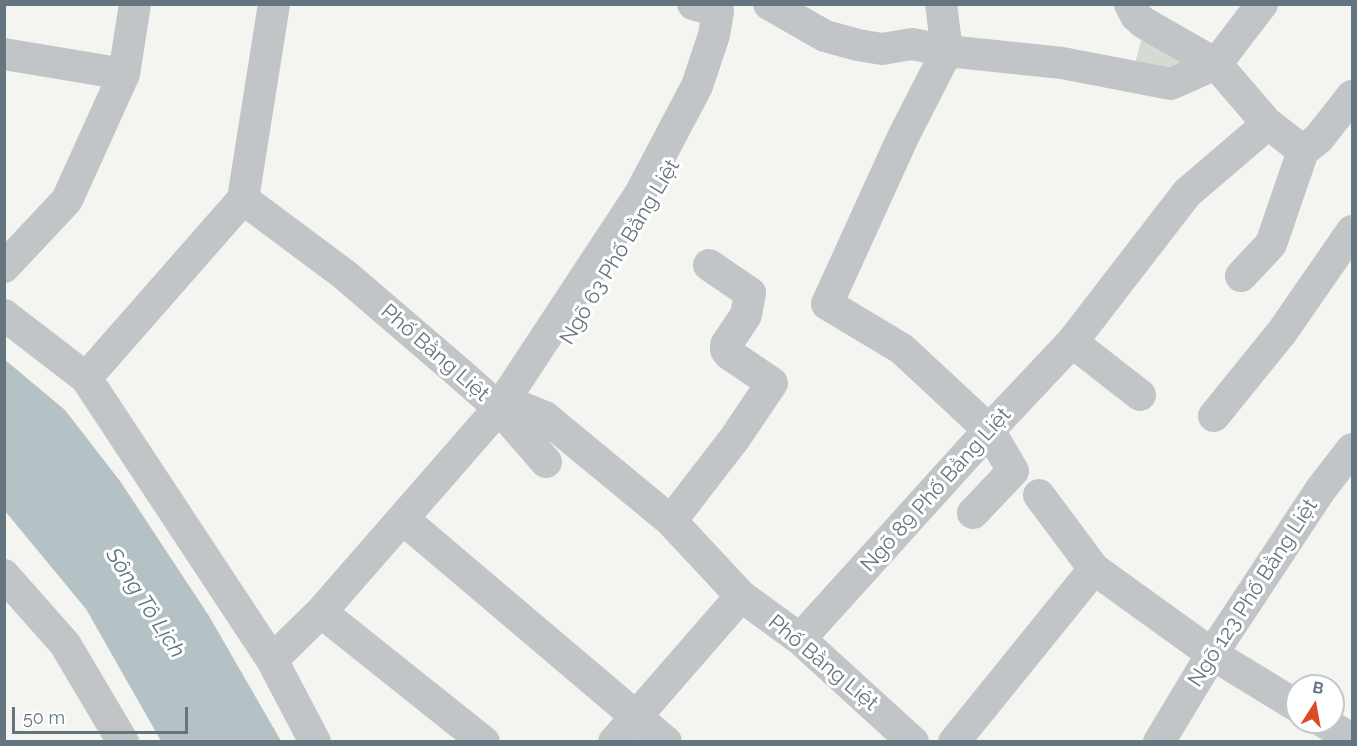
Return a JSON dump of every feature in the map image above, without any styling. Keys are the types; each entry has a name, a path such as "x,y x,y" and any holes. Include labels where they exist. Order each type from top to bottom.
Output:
{"street":[{"path":"4,267 67,200 124,74 135,4"},
{"path":"86,378 243,199 274,4"},
{"path":"769,4 825,36 882,49 912,44 947,51 1062,63 1171,84 1215,64 1262,4"},
{"path":"941,4 947,51 903,137 827,304 902,349 989,430 1012,471 973,513"},
{"path":"1130,4 1136,16 1144,23 1215,64 1266,122 1303,151"},
{"path":"272,660 321,612 403,519 511,408 640,194 697,86 714,35 713,6"},
{"path":"4,54 124,74"},
{"name":"Ngõ 63 Phố Bằng Liệt","path":"511,408 556,358 713,93"},
{"path":"1241,276 1271,244 1303,151 1319,138 1353,96"},
{"name":"Ngõ 89 Phố Bằng Liệt","path":"801,639 989,430 1072,342 1187,193 1256,134 1266,122"},
{"name":"Phố Bằng Liệt","path":"243,199 345,275 511,408 545,417 671,521 741,596 801,639 913,741"},
{"path":"1214,416 1282,332 1353,231"},
{"path":"671,521 735,438 772,383 726,350 726,345 746,315 750,293 709,265"},
{"path":"4,315 86,378 272,660 315,741"},
{"path":"1072,342 1140,395"},
{"path":"511,408 546,462"},
{"name":"Ngõ 123 Phố Bằng Liệt","path":"1158,741 1212,654 1321,489 1353,449"},
{"path":"1040,495 1094,569 1212,654 1285,699"},
{"path":"403,519 666,741"},
{"path":"954,741 1094,569"},
{"path":"4,575 65,644 123,741"},
{"path":"614,741 741,596"},
{"path":"321,612 484,741"},
{"path":"872,703 882,692 936,741"}],"shaded area":[{"path":"1136,19 1194,67 1133,70 1142,38 1131,34"}],"water":[{"name":"Sông Tô Lịch","path":"4,359 65,410 120,481 209,616 281,741 161,741 86,609 5,511"}]}
